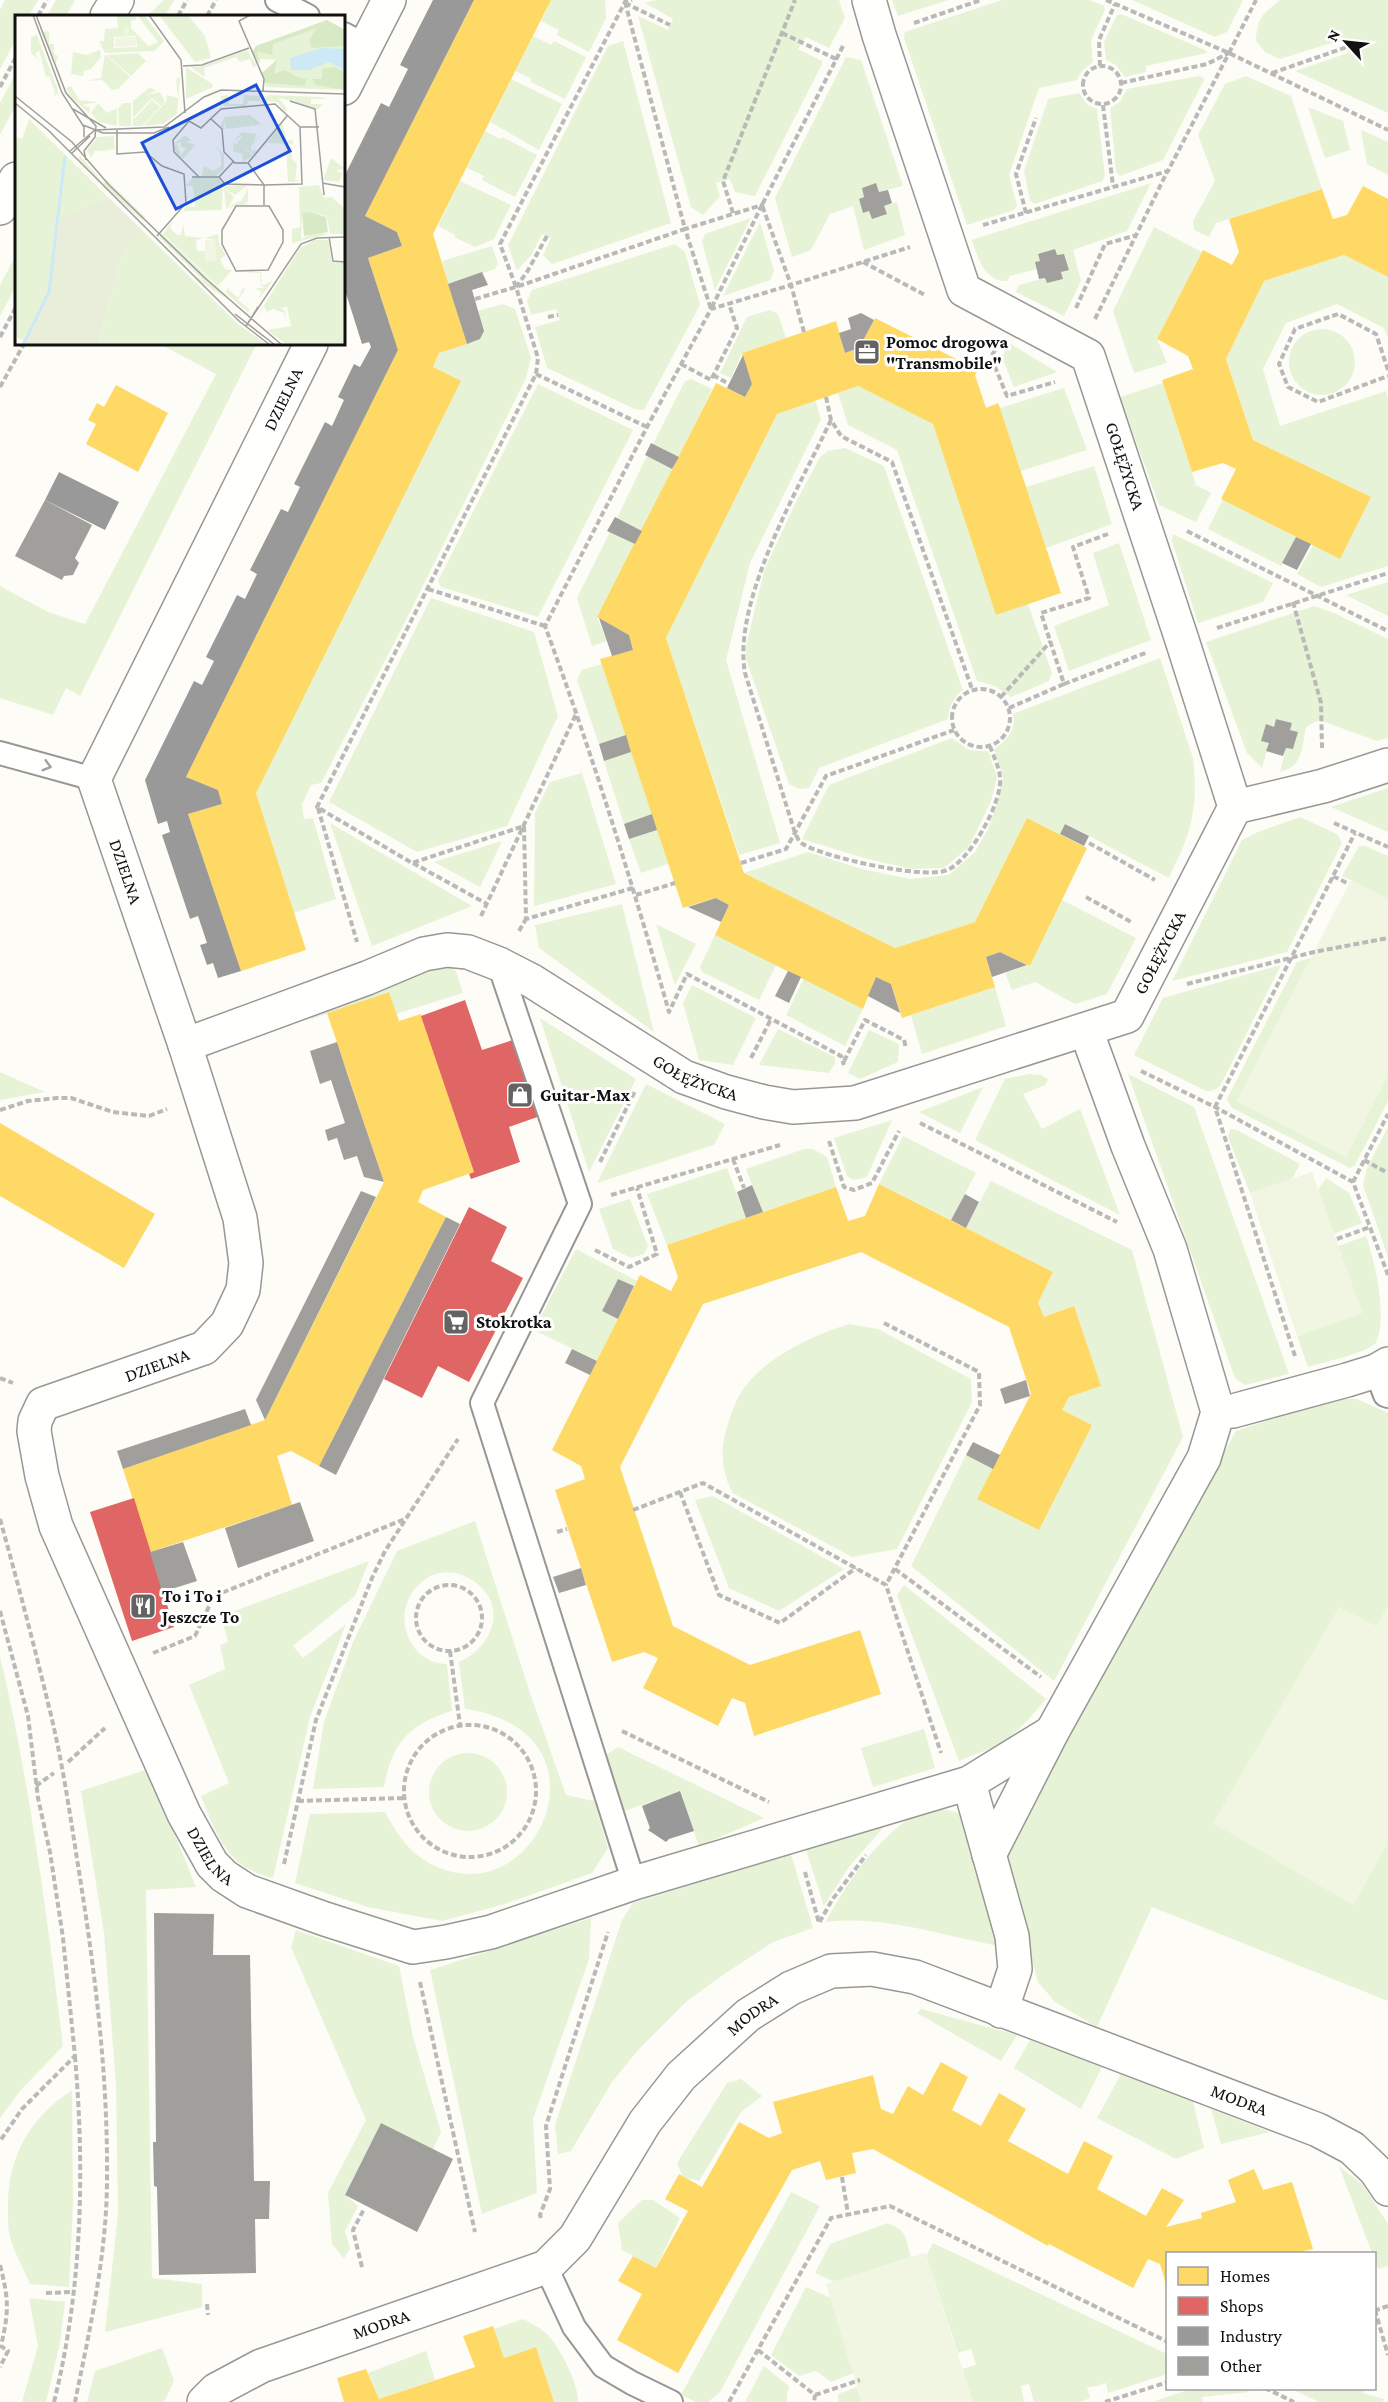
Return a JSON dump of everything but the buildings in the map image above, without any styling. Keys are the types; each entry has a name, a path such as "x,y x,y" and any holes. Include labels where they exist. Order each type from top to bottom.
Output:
{"street":[{"path":"108,15 117,0"},
{"path":"345,83 354,40 389,0"},
{"path":"869,0 964,290 1086,361"},
{"path":"0,208 15,181"},
{"name":"DZIELNA","path":"311,345 94,779 185,1045 240,1218 246,1263 243,1290 227,1324 204,1348 44,1404 35,1421 35,1440 40,1467 56,1526 184,1814 212,1864 224,1876 247,1891 276,1903 412,1947 491,1932 626,1886 960,1786 1052,1732"},
{"name":"GOŁĘŻYCKA","path":"185,1045 367,978 424,954 447,950 464,952 499,964 532,981 684,1077 726,1092 793,1107 858,1101 909,1101 1086,1030 1127,1016 1234,807 1141,514 1086,361"},
{"path":"1234,807 1323,786 1388,765"},
{"path":"989,1855 1052,1732 1204,1458 1218,1412 1170,1249 1128,1146 1086,1030"},
{"path":"1218,1412 1233,1411 1306,1391 1384,1377"},
{"path":"960,1786 989,1855 1012,1936 1015,1970 1001,2011"},
{"name":"MODRA","path":"204,2402 216,2390 261,2366 553,2260 575,2238 645,2122 681,2076 748,2015 791,1988 831,1971 872,1969 915,1977 1001,2011 1224,2092 1318,2130 1352,2148 1376,2170 1388,2189"}],"lane":[{"path":"277,0 306,15"},
{"path":"0,753 94,779"},
{"path":"499,964 580,1204 482,1403 579,1710 626,1886"},
{"path":"553,2260 574,2327 603,2366 671,2402"}],"path":[{"path":"39,15 47,0"},
{"path":"179,15 187,0"},
{"path":"208,15 216,0"},
{"path":"625,1 632,0"},
{"path":"733,213 723,181 795,0"},
{"path":"879,35 981,0"},
{"path":"1106,0 1272,73 1388,130"},
{"path":"999,342 991,357 1007,396 1086,361 1137,235 1256,0"},
{"path":"625,1 670,25"},
{"path":"625,1 685,229 711,309"},
{"path":"367,978 317,807 536,374 538,358 500,244 625,1"},
{"path":"1100,66 1099,40 1115,4"},
{"path":"782,33 836,59"},
{"path":"845,43 711,309 647,427 545,626 577,712 636,895 669,1012 687,974 841,1056 858,1101 909,1101 1170,1249"},
{"path":"1272,73 1347,47"},
{"path":"1121,83 1207,64 1228,53"},
{"path":"0,87 15,59"},
{"path":"1100,66 1114,70 1121,83 1117,98 1103,105 1087,98 1083,87 1086,76 1094,68 1100,66"},
{"path":"1103,105 1113,186"},
{"path":"1026,213 1016,174 1036,118"},
{"path":"711,309 1168,171"},
{"path":"475,299 762,205"},
{"path":"762,205 791,285 804,332"},
{"path":"1072,315 1105,244 1137,235"},
{"path":"516,287 547,236"},
{"path":"862,262 929,296"},
{"path":"681,364 711,380 737,328 729,304"},
{"path":"0,337 15,310"},
{"path":"1388,370 1376,334 1338,314 1294,329 1280,364 1288,387 1318,402 1388,376"},
{"path":"548,317 558,315"},
{"path":"0,387 23,345"},
{"path":"536,374 647,427"},
{"path":"713,375 729,384"},
{"path":"826,397 831,420 841,436 892,462 972,689"},
{"path":"831,420 761,567 742,646 745,673 795,833 801,844 864,864 910,872 947,871 972,849 985,827 994,803 1000,778 990,746"},
{"path":"1064,684 1041,614 1089,598 1073,547 1141,514 1388,631"},
{"path":"1009,708 1064,684 1182,640 1314,595 1388,573"},
{"path":"428,589 545,626"},
{"path":"1293,602 1321,703 1323,786"},
{"path":"1001,697 1051,641"},
{"path":"983,688 995,691 1001,697 1009,708 1009,726 1004,735 990,746 980,747 969,745 960,739 954,730 952,710 956,701 972,689 983,688"},
{"path":"464,952 577,712"},
{"path":"741,863 786,849 826,776 954,730"},
{"path":"317,807 487,904"},
{"path":"412,862 524,826"},
{"path":"524,826 526,919 633,888"},
{"path":"1306,1391 1215,1107 1355,833 1388,847"},
{"path":"1089,843 1187,897"},
{"path":"1333,876 1348,884"},
{"path":"636,895 675,883"},
{"path":"1086,897 1165,941"},
{"path":"1178,986 1291,958 1388,938"},
{"path":"826,1132 844,1187 854,1190 872,1183 909,1101 904,1040 865,1020 844,1062"},
{"path":"580,1204 652,1057"},
{"path":"1136,1068 1215,1107 1353,1182 1388,1275"},
{"path":"0,1110 28,1101 71,1098 113,1112 149,1116 201,1096"},
{"path":"1353,1182 1388,1114"},
{"path":"580,1204 785,1144"},
{"path":"733,1159 744,1188"},
{"path":"1364,1160 1386,1172"},
{"path":"565,1234 629,1267 657,1254 637,1188"},
{"path":"1337,1239 1370,1227"},
{"path":"884,1323 979,1372 980,1405 886,1585"},
{"path":"276,1903 316,1720 347,1638 385,1551 482,1403"},
{"path":"633,1510 703,1483 886,1585 960,1786"},
{"path":"680,1492 719,1595 780,1623 856,1568"},
{"path":"119,1668 195,1636 214,1596 406,1518"},
{"path":"0,1519 33,1640 62,1766 89,1930 101,2038 107,2179 104,2235 96,2294 75,2402"},
{"path":"895,1569 1071,1699"},
{"path":"443,1585 466,1590 476,1598 482,1615 479,1632 472,1642 461,1649 450,1651 438,1649 427,1642 420,1633 416,1621 423,1598 432,1590 443,1585"},
{"path":"0,1611 28,1716 36,1786 63,1938 80,2112 81,2187 73,2292 64,2362 54,2402"},
{"path":"450,1651 460,1725"},
{"path":"68,1762 134,1701"},
{"path":"579,1710 789,1811 819,1923 847,1878 868,1852"},
{"path":"475,1724 505,1734 526,1756 533,1770 536,1786 531,1816 523,1830 512,1842 499,1850 468,1857 438,1849 420,1833 408,1814 404,1798 405,1778 412,1759 424,1743 441,1732 460,1725 475,1724"},
{"path":"36,1786 54,1773"},
{"path":"298,1801 404,1798"},
{"path":"553,2260 550,2241 540,2215 550,2189 546,2126 618,1901 626,1886"},
{"path":"412,1947 475,2232"},
{"path":"0,2141 22,2109 75,2056"},
{"path":"842,2177 849,2214"},
{"path":"729,2402 831,2218 890,2206 1166,2342"},
{"path":"362,2267 353,2230 364,2209"},
{"path":"0,2265 8,2295 1,2346 8,2351 0,2367"},
{"path":"1,2291 8,2295"},
{"path":"46,2293 73,2292"},
{"path":"207,2304 208,2315"},
{"path":"1376,2314 1388,2355"},
{"path":"758,2350 815,2395"},
{"path":"815,2395 860,2380"},
{"path":"1105,2402 1166,2382"},
{"path":"1269,2390 1294,2402"},
{"path":"814,2402 815,2395"}],"green space":[{"path":"5,0 38,0 30,15 15,15 15,41 0,69 0,10"},
{"path":"56,0 75,0 67,15 48,15"},
{"path":"164,0 174,0 166,15 148,15"},
{"path":"551,0 605,0 606,18 589,52 557,35 559,30 541,21"},
{"path":"655,0 839,0 845,18 829,48 806,37 798,49 822,61 822,64 755,196 735,192 730,179 716,183 720,196 703,215 691,207 638,16 668,30 673,19 645,3"},
{"path":"892,0 948,0 898,16"},
{"path":"1002,0 1090,0 1104,6 1105,10 1091,40 1093,62 1082,71 1077,80 1039,88 1009,175 1017,205 1014,210 967,225 904,38 905,32"},
{"path":"1132,0 1243,0 1227,32 1215,37"},
{"path":"1280,0 1388,0 1388,113 1295,71 1348,53 1344,39 1280,59 1265,52 1256,41 1258,26 1265,13"},
{"path":"1121,14 1205,50 1207,53 1146,66 1146,72 1125,77 1116,65 1106,60 1104,42 1117,15"},
{"path":"533,36 551,45 554,41 586,57 565,99 515,71"},
{"path":"623,41 671,223 552,264 543,255 551,238 542,234 532,254 517,271 508,245 608,46"},
{"path":"846,57 861,60 903,186 879,192 876,183 862,188 864,197 859,199 863,212 869,211 872,219 886,214 884,206 897,202 905,235 864,250 853,206 830,214 811,250 792,257 775,198"},
{"path":"15,75 15,107 0,135 0,103"},
{"path":"1199,76 1204,80 1163,160 1120,176 1116,172 1110,108 1120,102 1127,89"},
{"path":"1246,76 1291,96 1322,189 1216,223 1209,237 1194,230 1193,221 1215,181 1198,135 1225,84"},
{"path":"511,79 562,104 539,150 490,122"},
{"path":"1079,93 1088,105 1097,109 1105,176 1102,181 1035,204 1030,201 1024,171 1048,99"},
{"path":"1308,107 1343,121 1350,150 1325,158"},
{"path":"1361,130 1388,142 1388,175 1367,164"},
{"path":"485,131 537,155 515,197 482,180 484,176 467,168"},
{"path":"460,181 511,205 494,239 475,247 438,226"},
{"path":"1151,183 1127,231 1073,250 1081,281 1064,316 1016,292 1019,285 1045,278 1047,283 1063,279 1061,272 1069,269 1064,254 1057,255 1055,249 1038,254 1040,261 1036,262 1037,269 1010,276 1007,281 1000,281 988,273 977,254 972,240"},
{"path":"751,218 715,290 702,242 705,234"},
{"path":"760,222 774,271 770,280 723,296"},
{"path":"1154,227 1202,252 1157,339 1167,363 1134,373 1113,311"},
{"path":"675,244 685,252 700,305 644,410 635,409 547,368 535,327 560,320 556,309 531,315 527,301 532,290"},
{"path":"492,246 498,264 495,269 448,284 442,261"},
{"path":"1344,255 1388,277 1388,338 1384,328 1337,304 1286,323 1263,369 1280,426 1386,391 1388,398 1388,566 1321,587 1297,574 1313,545 1340,558 1371,497 1253,440 1226,359 1264,281"},
{"path":"15,257 15,288 0,316 0,285"},
{"path":"503,304 515,309 531,358 526,378 404,624 321,783 311,785 302,804 304,819 313,818 336,899 294,913 256,793 439,353 480,339 484,331 478,311"},
{"path":"770,310 778,314 786,338 742,353 731,378 720,373 747,317"},
{"path":"1322,329 1334,332 1345,339 1352,350 1355,362 1352,374 1345,385 1334,392 1322,395 1310,392 1299,385 1292,374 1289,362 1292,350 1299,339 1310,332"},
{"path":"1009,343 1057,372 1014,387 1002,357"},
{"path":"162,345 256,345 80,696 66,688 53,715 0,698 0,586 48,612 85,624 216,374"},
{"path":"691,379 712,389 679,457 653,444 685,381"},
{"path":"1163,383 1196,485 1211,493 1196,522 1159,505 1120,397"},
{"path":"538,384 633,430 538,617 441,587 438,581"},
{"path":"858,386 933,424 996,614 1028,604 1052,673 1049,681 1011,697 995,686 977,681 897,450 848,425 838,393"},
{"path":"1064,388 1087,450 1021,471 1000,408"},
{"path":"815,400 821,419 750,563 726,660 780,843 739,855 666,638 777,414"},
{"path":"845,448 884,466 963,690 952,703 948,719 819,768 809,788 799,789 789,784 746,659 746,647 764,571 795,504 820,457 828,451"},
{"path":"647,456 672,469 642,531 617,518"},
{"path":"1094,466 1112,524 1046,548 1026,487"},
{"path":"1223,499 1296,537 1281,566 1208,529"},
{"path":"610,532 635,544 597,617 607,641 592,646 577,598"},
{"path":"1173,534 1273,583 1263,602 1198,623 1172,541"},
{"path":"1119,543 1151,640 1069,671 1054,626 1109,605 1093,553"},
{"path":"1388,582 1388,616 1346,595"},
{"path":"431,598 534,632 558,716 507,826 417,852 329,802"},
{"path":"1314,606 1388,639 1388,738 1377,741 1319,720 1306,727 1297,761 1293,766 1280,772 1286,748 1293,749 1298,732 1290,730 1292,723 1276,719 1274,727 1266,724 1269,743 1262,768 1247,753 1206,642"},
{"path":"1160,658 1193,758 1195,781 1190,825 1169,878 1066,824 1060,834 1027,818 975,922 895,948 744,873 808,852 862,869 910,879 949,875 975,852 988,829 1003,777 994,749 1003,743 1012,730 1013,714"},
{"path":"602,664 626,735 599,744 577,680 582,670"},
{"path":"952,738 969,750 988,751 997,777 991,801 969,847 944,868 911,869 864,858 802,839 829,785"},
{"path":"631,752 652,814 624,824 604,761"},
{"path":"582,773 616,884 534,906 535,813 550,782"},
{"path":"1388,788 1388,832 1331,807"},
{"path":"1300,817 1337,834 1342,843 1287,952 1172,981 1242,840"},
{"path":"330,823 472,906 372,946"},
{"path":"657,830 668,864 641,873 629,839"},
{"path":"502,841 480,887 434,862"},
{"path":"1359,846 1365,846 1388,856 1388,899 1342,876"},
{"path":"1351,880 1388,899 1388,1075 1346,1157 1237,1101"},
{"path":"1062,900 1136,938 1107,994 1075,1004 1035,982 1012,990 1005,973 1030,966"},
{"path":"622,904 654,1032 539,948 535,925"},
{"path":"656,924 696,944 675,985"},
{"path":"715,935 776,965 759,1000 702,972 700,967"},
{"path":"1311,958 1237,1101 1346,1157 1388,1075 1388,1101 1355,1165 1350,1168 1232,1108 1227,1099 1297,962"},
{"path":"447,965 456,971 463,993 396,1014 388,992 312,1019 305,1015 405,972"},
{"path":"1281,965 1220,1086 1215,1090 1203,1090 1134,1055 1163,998"},
{"path":"804,978 863,1009 845,1046 786,1015"},
{"path":"692,985 756,1018 733,1065 699,1060 683,1003"},
{"path":"995,987 1006,1026 922,1054 911,1015"},
{"path":"540,1018 636,1079 589,1172"},
{"path":"778,1029 835,1057 835,1063 829,1073 759,1065"},
{"path":"869,1030 899,1044 898,1062 860,1079 848,1073"},
{"path":"0,1072 45,1092 0,1100"},
{"path":"1029,1074 1041,1075 1048,1079 1045,1085 1023,1094 1042,1129 1080,1109 1120,1215 975,1140 1005,1079"},
{"path":"1128,1074 1194,1107 1289,1374 1245,1385 1235,1378"},
{"path":"646,1084 725,1124 714,1145 597,1183"},
{"path":"983,1087 960,1133 919,1112"},
{"path":"892,1120 867,1177 853,1180 847,1176 834,1138"},
{"path":"1388,1127 1388,1257 1363,1185 1367,1168"},
{"path":"1230,1129 1237,1130 1300,1164 1292,1179 1250,1193 1228,1137"},
{"path":"903,1136 976,1173 951,1220 879,1184"},
{"path":"804,1149 813,1149 827,1157 836,1187 763,1212 746,1169"},
{"path":"727,1168 746,1218 667,1245 647,1194"},
{"path":"1312,1172 1362,1313 1297,1336 1250,1193"},
{"path":"1326,1178 1349,1193 1362,1223 1334,1234 1318,1190"},
{"path":"991,1181 1132,1250 1183,1437 1054,1681 911,1566 966,1455 993,1469 1062,1410 1069,1397 1100,1386 1074,1306 1044,1317 1038,1303 1053,1272 966,1228"},
{"path":"630,1199 648,1246 644,1254 631,1258 613,1249 599,1209"},
{"path":"1366,1236 1377,1277 1381,1308 1379,1334 1375,1344 1352,1355 1308,1367 1297,1336 1362,1313 1338,1246"},
{"path":"576,1249 637,1281 634,1286 618,1279 602,1311 618,1319 597,1361 534,1330"},
{"path":"849,1324 878,1329 971,1379 972,1402 897,1549 852,1557 733,1493 726,1479 723,1455 724,1439 735,1404 757,1373 801,1343"},
{"path":"1336,1398 1357,1399 1388,1413 1388,2001 1152,1907 1097,2027 1055,2002 1038,1982 1006,1864 1010,1837 1236,1431"},
{"path":"713,1496 844,1569 779,1611 729,1588 695,1500"},
{"path":"475,1521 530,1693 566,1795 594,1801 608,1848 592,1873 505,1904 442,1921 368,1907 295,1883 310,1814 385,1812 402,1840 409,1847 425,1861 445,1870 480,1873 511,1861 534,1839 547,1809 549,1778 538,1748 510,1723 465,1709 459,1662 471,1655 488,1637 494,1614 485,1592 475,1582 458,1574 441,1573 427,1578 415,1588 407,1602 404,1619 408,1636 418,1652 431,1661 447,1664 452,1711 425,1722 405,1737 392,1758 384,1787 313,1789 324,1722 353,1642 397,1551"},
{"path":"369,1561 355,1596 293,1646 303,1658 346,1624 310,1717 273,1878 257,1873 234,1858 226,1848 201,1796 229,1783 189,1685 225,1669 220,1645 228,1642 221,1616"},
{"path":"904,1585 1046,1699 1004,1743 959,1761 897,1595"},
{"path":"1388,1605 1388,1844 1353,1905 1213,1823 1339,1607 1376,1626"},
{"path":"0,1656 29,1801 63,2046 20,2091 0,2118"},
{"path":"924,1729 935,1768 873,1787 861,1748"},
{"path":"618,1747 764,1818 699,1846 680,1792 621,1812 603,1757"},
{"path":"468,1753 483,1756 495,1765 504,1777 507,1792 504,1807 495,1819 483,1828 468,1831 453,1828 441,1819 432,1807 429,1792 432,1777 441,1765 453,1756"},
{"path":"148,1769 196,1887 146,1890 152,2278 202,2284 202,2307 105,2332 118,2214 116,2083 104,1933 81,1791"},
{"path":"937,1807 965,1815 999,1946 892,1924 870,1921 826,1922 852,1878 885,1838 914,1815"},
{"path":"888,1822 849,1867 824,1906 806,1850"},
{"path":"791,1854 813,1928 773,1942 687,2001 639,2049 612,2082 571,2151 558,2154 555,2125 622,1920 633,1903"},
{"path":"591,1918 589,1959 533,2119 537,2193 482,2214 430,1970"},
{"path":"296,1930 399,1966 413,2037 441,2132 433,2149 381,2123 345,2195 358,2206 345,2231 350,2248 344,2259 332,2244 328,2193 366,2120 291,1947"},
{"path":"921,2009 1017,2035 1001,2061 917,2013"},
{"path":"1030,2040 1102,2067 1081,2109 1014,2068"},
{"path":"1121,2074 1193,2101 1204,2148 1176,2159 1097,2118"},
{"path":"741,2079 762,2096 741,2112 699,2181 683,2177 677,2163 727,2083"},
{"path":"72,2090 73,2205 69,2287 30,2284 9,2233 9,2191 12,2173 16,2156 33,2127 57,2101"},
{"path":"1211,2109 1270,2132 1221,2144"},
{"path":"1339,2166 1363,2185 1388,2224 1388,2266 1378,2269 1376,2252 1372,2252"},
{"path":"791,2192 820,2206 720,2392 708,2402 696,2402 681,2395"},
{"path":"642,2200 653,2200 680,2218 656,2268 622,2250 618,2223"},
{"path":"888,2223 902,2232 911,2257 834,2282 815,2273 830,2244"},
{"path":"933,2243 1166,2354 1166,2374 1108,2393 1106,2383 1087,2387 1090,2398 1080,2402 1034,2402 1029,2384 1021,2386 1024,2402 973,2402 962,2369 976,2365 971,2349 958,2353 926,2256"},
{"path":"925,2253 973,2402 862,2402 826,2284"},
{"path":"806,2287 831,2298 853,2373 831,2382 816,2371 799,2376 771,2355"},
{"path":"29,2298 65,2302 60,2343 46,2402 22,2402 38,2346"},
{"path":"523,2319 543,2331 557,2347 573,2379 578,2402 554,2402 536,2347 504,2358 494,2329"},
{"path":"162,2348 174,2381 164,2402 87,2402 95,2371"},
{"path":"426,2351 435,2380 379,2399 368,2373"},
{"path":"764,2366 790,2387 787,2402 745,2402"},
{"path":"857,2387 862,2402 838,2402 838,2394"},
{"path":"1188,2390 1245,2390 1250,2392 1202,2397 1203,2402 1152,2402"},
{"path":"1294,2390 1364,2390 1363,2393 1384,2399 1383,2402 1319,2402"}],"place":[{"name":"Pomoc drogowa \"Transmobile\"","path":"867,352"},
{"name":"Guitar-Max","path":"520,1095"},
{"name":"Stokrotka","path":"456,1322"},
{"name":"To i To i Jeszcze To","path":"143,1606"}]}
